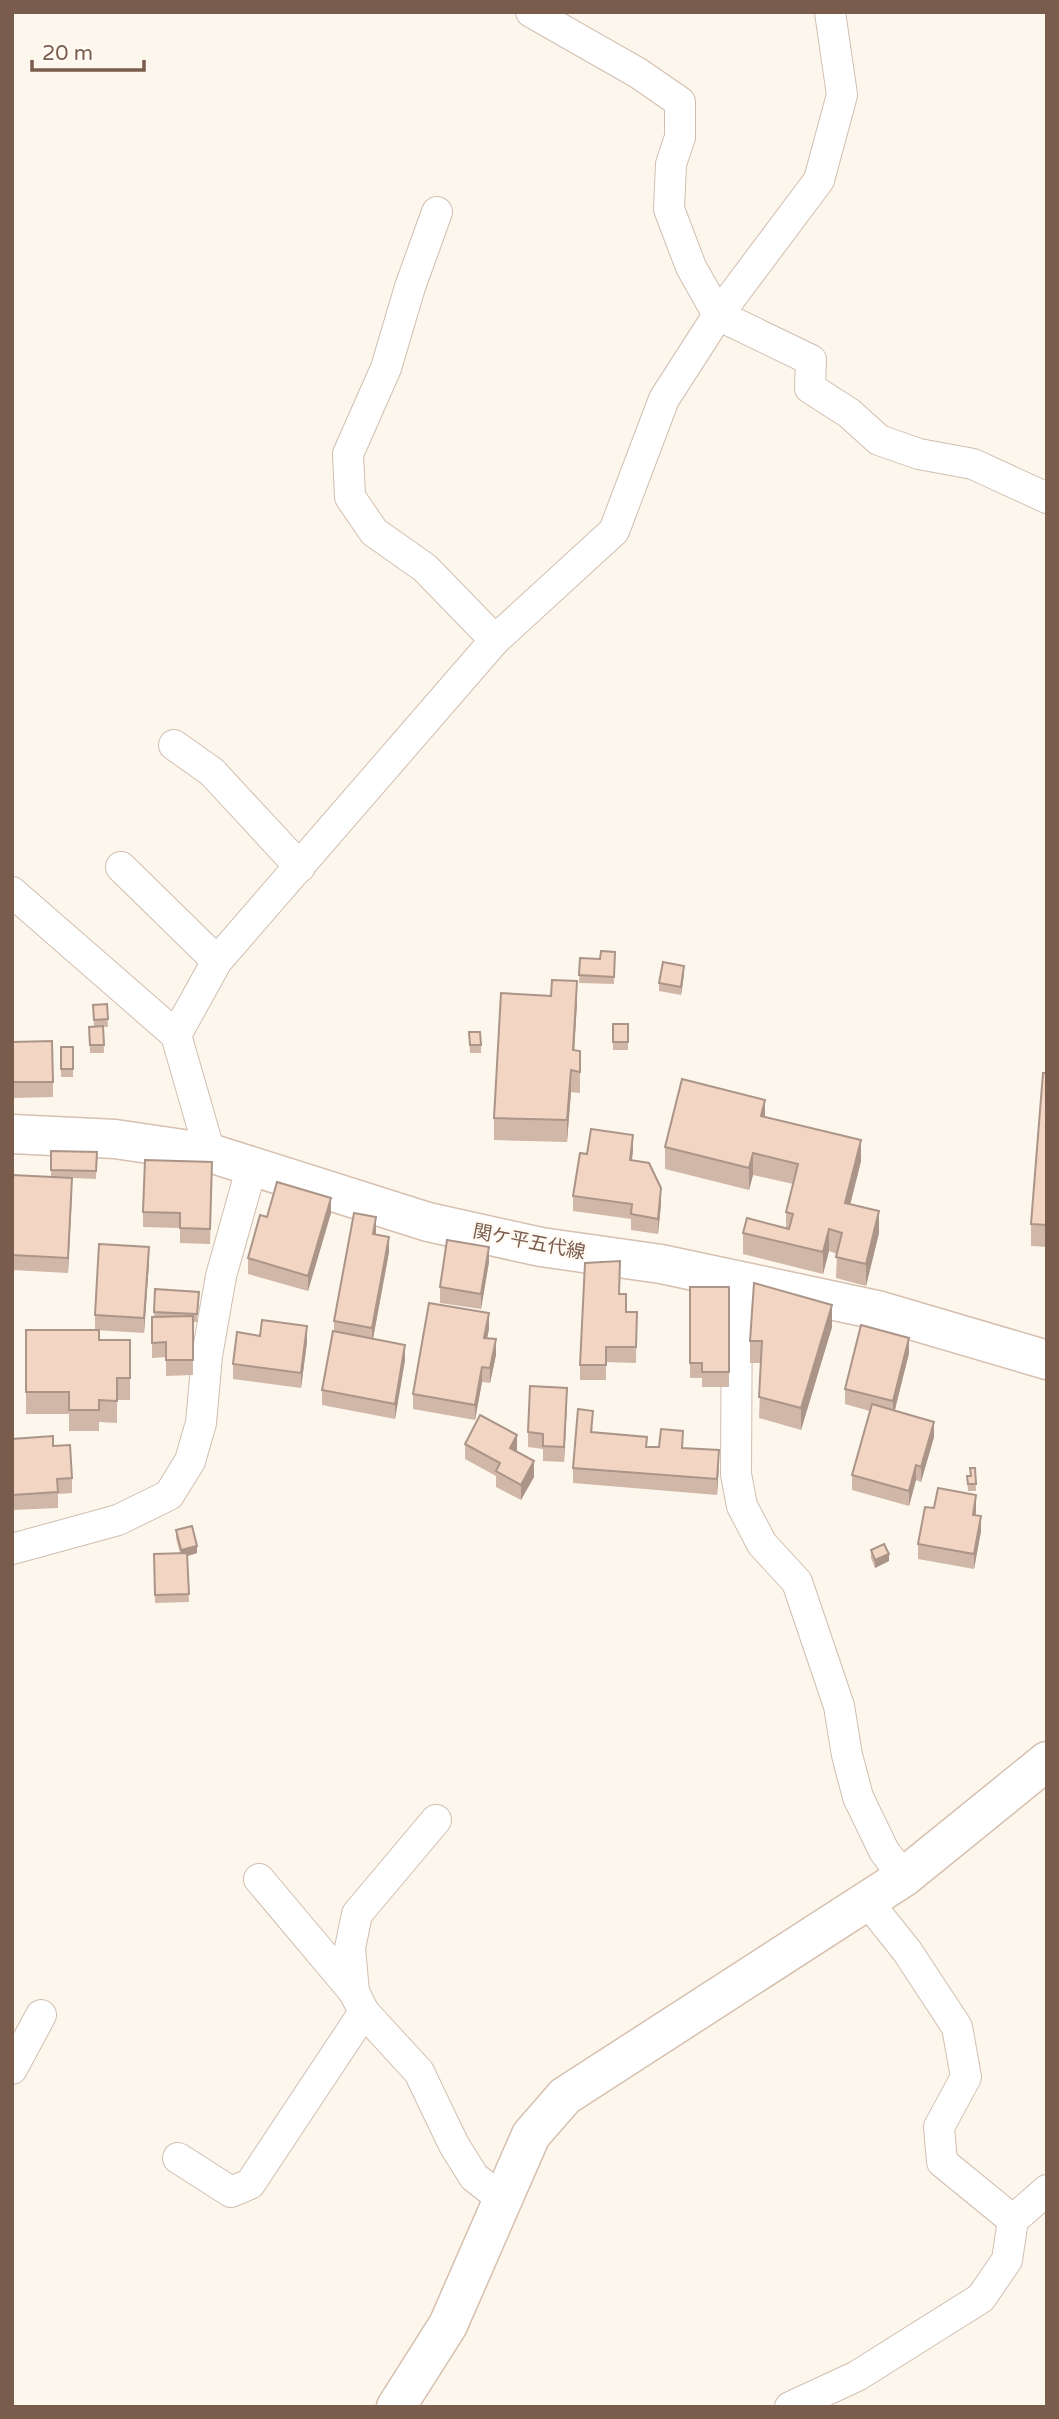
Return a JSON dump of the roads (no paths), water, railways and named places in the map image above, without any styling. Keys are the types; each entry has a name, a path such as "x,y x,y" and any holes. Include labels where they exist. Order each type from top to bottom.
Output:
{"main road":[{"name":"関ケ平五代線","path":"12,1134 115,1139 210,1153 428,1222 541,1247 661,1264 877,1310 1047,1360"},
{"path":"396,2407 448,2325 531,2135 565,2096 904,1877 1047,1761"}],"street":[{"path":"531,12 638,73 680,102 680,137 671,164 669,209 691,267 718,315 811,360 810,388 849,413 879,440 919,454 973,464 1047,498"},
{"path":"176,1035 217,961 495,640 614,531 664,399 718,315 819,180 842,95 830,12"},
{"path":"437,212 410,287 386,368 348,454 350,496 374,532 425,568 495,640"},
{"path":"174,746 212,772 300,867"},
{"path":"121,867 217,961"},
{"path":"12,892 176,1035 210,1153"},
{"path":"12,1549 118,1520 151,1506 169,1494 190,1461 201,1423 207,1356 221,1276 252,1166"},
{"path":"737,1280 736,1474 742,1506 762,1544 797,1582 839,1706 847,1755 859,1797 884,1851 904,1877"},
{"path":"178,2158 231,2192 250,2184 359,2002 350,1948 357,1914 436,1820"},
{"path":"259,1879 419,2072 454,2145 474,2177 501,2199"},
{"path":"867,1901 907,1951 957,2027 966,2077 939,2127 942,2162 1013,2220"},
{"path":"12,2069 41,2015"},
{"path":"790,2407 857,2376 981,2298 1007,2260 1013,2220 1047,2190"}]}
